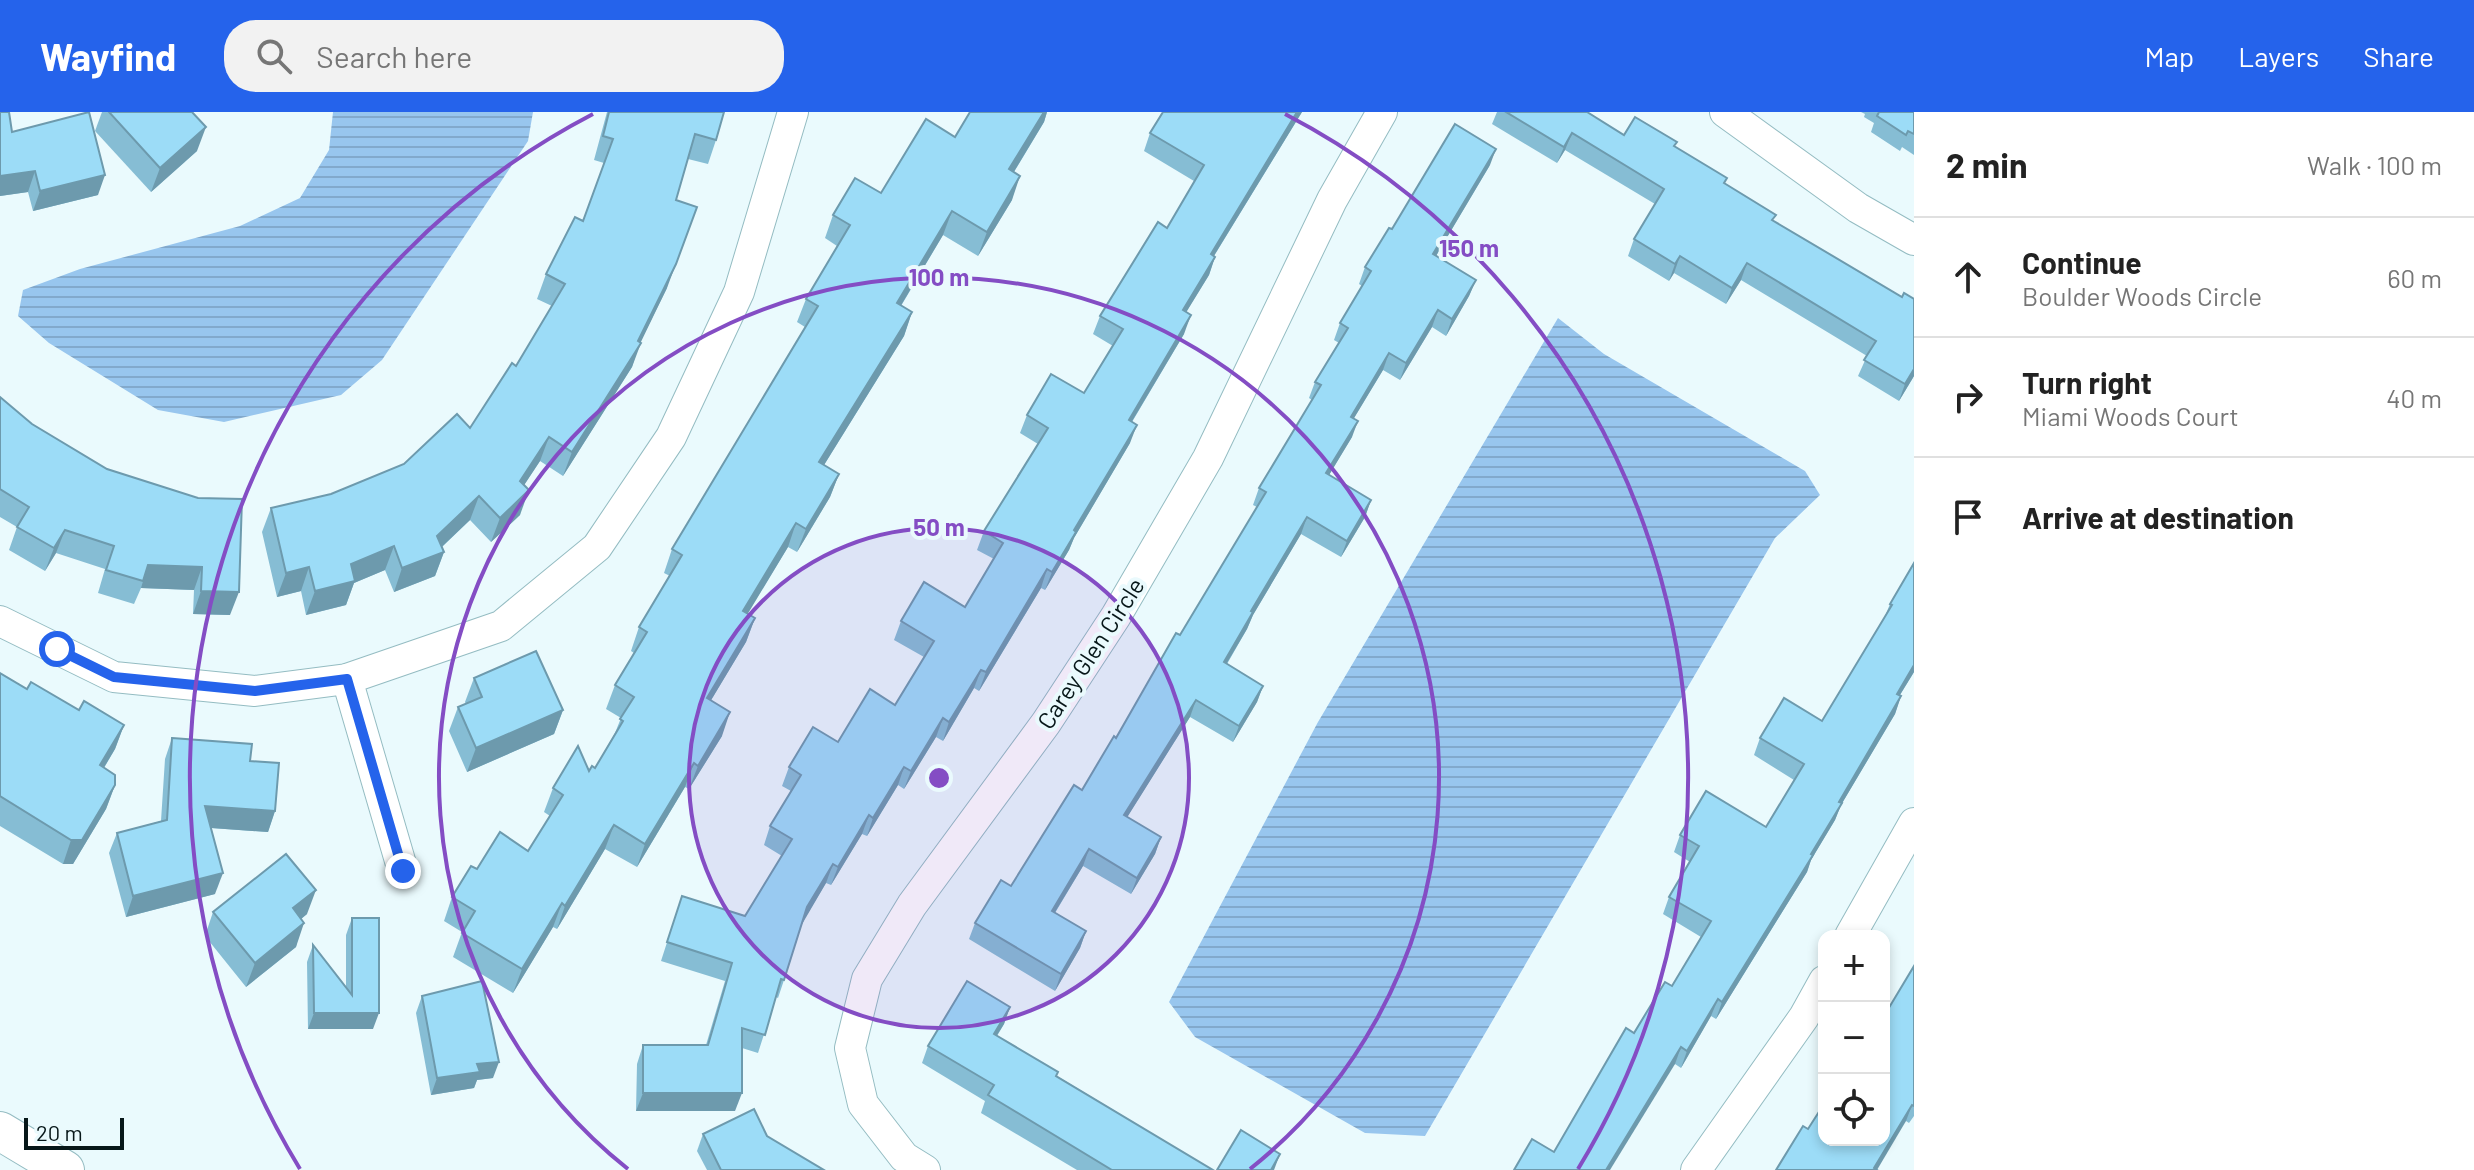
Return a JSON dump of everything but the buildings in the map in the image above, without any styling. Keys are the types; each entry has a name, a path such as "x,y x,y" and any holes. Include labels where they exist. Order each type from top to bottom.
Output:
{"street":[{"path":"0,621 114,677 255,691 347,679 501,626 597,547 671,437 739,292 793,112"},
{"name":"Carey Glen Circle","path":"925,1170 904,1157 863,1104 850,1048 867,979 912,905 1046,723 1116,616 1208,458 1332,200 1382,112"},
{"path":"1725,112 1858,208 1914,240"},
{"path":"347,679 403,871"},
{"path":"1853,930 1914,823"},
{"path":"1696,1170 1804,1017 1818,992"},
{"path":"0,1131 65,1170"}],"water":[{"path":"333,112 533,112 528,141 382,360 341,395 224,422 158,410 49,343 18,316 23,290 80,269 240,226 300,198 329,150"},
{"path":"1558,318 1604,354 1805,471 1820,495 1775,538 1425,1136 1365,1133 1195,1037 1169,1002 1318,722"}],"route":[{"path":"57,649 114,677 255,691 347,679 403,871"}]}
